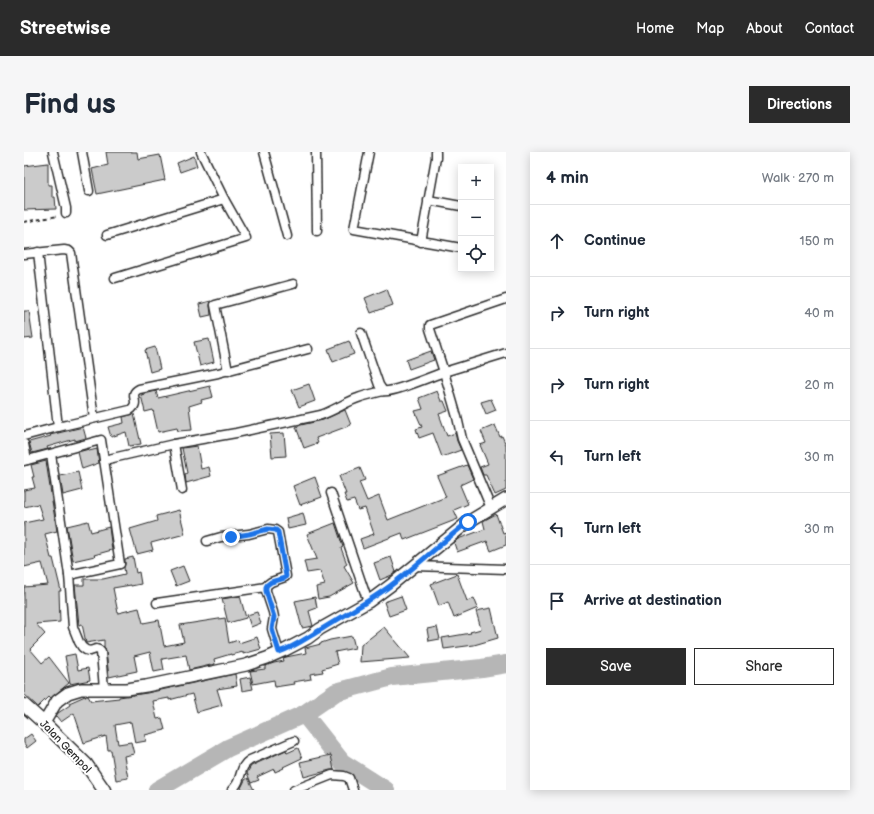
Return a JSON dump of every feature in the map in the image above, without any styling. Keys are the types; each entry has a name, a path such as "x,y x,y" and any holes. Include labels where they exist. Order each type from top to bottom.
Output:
{"main road":[{"name":"Jalan Gempol","path":"24,705 86,764 103,788"}],"street":[{"path":"53,152 66,213"},
{"path":"82,152 89,191"},
{"path":"115,278 246,238 201,152"},
{"path":"264,152 287,236"},
{"path":"316,152 317,230"},
{"path":"369,152 354,229 458,248"},
{"path":"421,242 436,152"},
{"path":"106,235 224,198"},
{"path":"428,200 458,205"},
{"path":"24,254 64,250 71,253 94,418"},
{"path":"38,252 58,427"},
{"path":"228,371 216,305 292,284"},
{"path":"490,508 462,439 430,325 506,299"},
{"path":"361,333 379,384 383,391"},
{"path":"24,436 130,410 135,404 134,394 140,389 228,371 308,349"},
{"path":"104,460 174,444 236,433 321,415 359,397 404,387 444,372 506,353"},
{"path":"24,444 26,460 101,440 120,564 69,575"},
{"path":"174,444 182,490"},
{"path":"51,454 69,575 73,627 82,647 90,651 99,650 104,689"},
{"path":"331,493 368,602"},
{"path":"44,723 57,701 68,693 81,689 127,689 246,665 285,650 368,602 415,566 468,522 506,499"},
{"path":"156,603 266,587 271,582 285,578 286,576 278,532 276,530 268,529 249,534 221,537 207,541"},
{"path":"415,566 506,569"},
{"path":"266,587 274,617 272,629 279,652"},
{"path":"232,790 236,786 243,766 246,762 294,741"},
{"path":"294,790 332,775 349,778 353,790"}],"path":[{"path":"24,222 63,216 66,213"}],"building":[{"path":"106,152 137,152 138,159 160,155 165,180 97,194 92,169 108,165"},
{"path":"194,156 197,166 180,172 177,163"},
{"path":"48,163 48,185 52,185 52,197 55,197 56,209 24,210 24,166"},
{"path":"387,289 393,305 371,313 365,298"},
{"path":"211,301 211,315 202,317 199,304"},
{"path":"24,311 29,311 33,338 24,339"},
{"path":"209,339 214,362 200,366 194,342"},
{"path":"349,341 354,354 333,362 328,349"},
{"path":"155,347 160,369 150,372 145,350"},
{"path":"431,351 434,360 409,369 406,360"},
{"path":"309,384 315,401 299,407 292,390"},
{"path":"210,386 213,397 201,400 202,402 189,406 192,430 178,431 177,428 158,432 153,410 145,412 141,395 156,391 158,398"},
{"path":"437,391 441,401 444,401 448,411 439,414 447,436 455,433 461,450 442,457 433,433 419,438 416,429 422,427 415,411 423,409 419,398"},
{"path":"491,399 496,410 486,414 481,402"},
{"path":"345,410 351,425 316,438 318,443 304,448 296,427 323,420"},
{"path":"134,414 141,444 129,446 126,432 111,437 108,427 124,423 123,417"},
{"path":"495,425 500,437 502,436 506,445 506,490 495,495 486,475 483,475 480,467 488,464 480,445 486,443 481,431"},
{"path":"83,427 86,438 75,441 75,439 32,453 29,442"},
{"path":"284,433 286,456 272,457 270,434"},
{"path":"197,446 201,469 209,467 211,476 186,483 185,474 187,473 182,448"},
{"path":"89,449 89,451 97,449 99,463 82,469 78,452"},
{"path":"46,461 57,531 45,534 51,558 53,558 61,591 59,591 60,622 36,624 45,634 30,649 42,663 49,657 69,683 51,698 49,696 38,707 24,694 24,587 48,585 42,563 24,567 24,523 43,519 38,504 24,507 24,490 35,488 31,465"},
{"path":"467,465 473,479 460,485 468,504 454,510 458,519 404,540 402,533 363,548 360,539 374,534 365,508 358,510 354,500 347,502 344,494 346,494 339,476 360,468 365,480 359,482 367,501 379,496 388,520 446,497 437,476"},
{"path":"78,472 82,490 63,495 60,476"},
{"path":"315,477 322,497 300,505 293,486"},
{"path":"179,510 185,534 151,543 153,550 137,554 130,529 157,521 156,516"},
{"path":"303,513 306,525 288,529 286,518"},
{"path":"496,514 503,533 506,532 506,545 491,551 487,541 457,552 454,543 458,539 485,529 483,521"},
{"path":"88,521 91,532 109,527 112,550 73,561 67,526"},
{"path":"335,523 343,547 341,548 347,564 344,566 354,583 329,597 318,599 316,587 325,585 320,571 307,573 304,561 317,559 307,534"},
{"path":"133,557 136,573 139,572 141,584 113,588 118,613 139,608 143,623 159,620 164,646 184,642 180,625 225,618 229,643 238,640 239,643 257,637 261,649 243,654 243,652 231,654 214,659 215,664 189,670 186,655 162,659 164,670 154,672 150,652 134,656 137,671 109,677 104,640 86,643 82,624 79,625 75,585 84,585 84,579 103,579 125,574 125,559"},
{"path":"391,557 396,572 380,580 374,563"},
{"path":"183,566 189,581 176,586 170,571"},
{"path":"457,574 467,601 474,598 478,608 454,618 448,602 439,606 431,584"},
{"path":"240,596 246,618 228,623 222,599"},
{"path":"401,596 406,610 389,616 384,602"},
{"path":"315,597 317,608 309,611 313,626 302,628 295,601"},
{"path":"491,608 498,638 474,645 444,649 442,638 471,633 470,632 481,629 476,611"},
{"path":"257,612 261,623 251,627 247,615"},
{"path":"384,627 410,658 360,662 361,645"},
{"path":"437,627 440,639 429,641 427,629"},
{"path":"352,636 355,648 335,652 338,664 322,669 323,672 310,674 311,679 275,687 274,680 253,684 250,671 265,669 265,666 284,661 283,658 306,653 305,648 330,640"},
{"path":"75,654 78,670 88,668 90,680 70,684 65,656"},
{"path":"235,674 237,686 217,689 222,705 197,712 192,694 169,700 169,698 153,701 157,719 162,718 165,730 145,735 146,741 135,743 131,722 115,725 118,744 131,742 134,754 124,756 128,778 116,780 111,750 108,750 106,736 84,743 74,713 61,722 56,716 70,705 69,703 85,696 88,696 91,701 119,698"},
{"path":"250,677 253,689 242,691 240,679"},
{"path":"31,734 36,741 27,748 24,743 24,739"},
{"path":"298,748 302,758 275,772 274,769 257,777 259,780 251,783 247,773 251,766 286,750 287,753"},
{"path":"331,755 334,770 304,777 300,762"},
{"path":"248,778 254,790 242,790 241,788 245,780"}],"waterway":[{"path":"304,714 336,692 392,677 482,668 506,664"},
{"path":"157,790 228,748 304,714 342,762 386,790"}],"route":[{"path":"231,537 268,529 276,530 278,532 286,576 285,578 271,582 267,585 266,591 273,612 274,617 272,629 279,652 308,638 368,602 415,566 468,522"}]}
